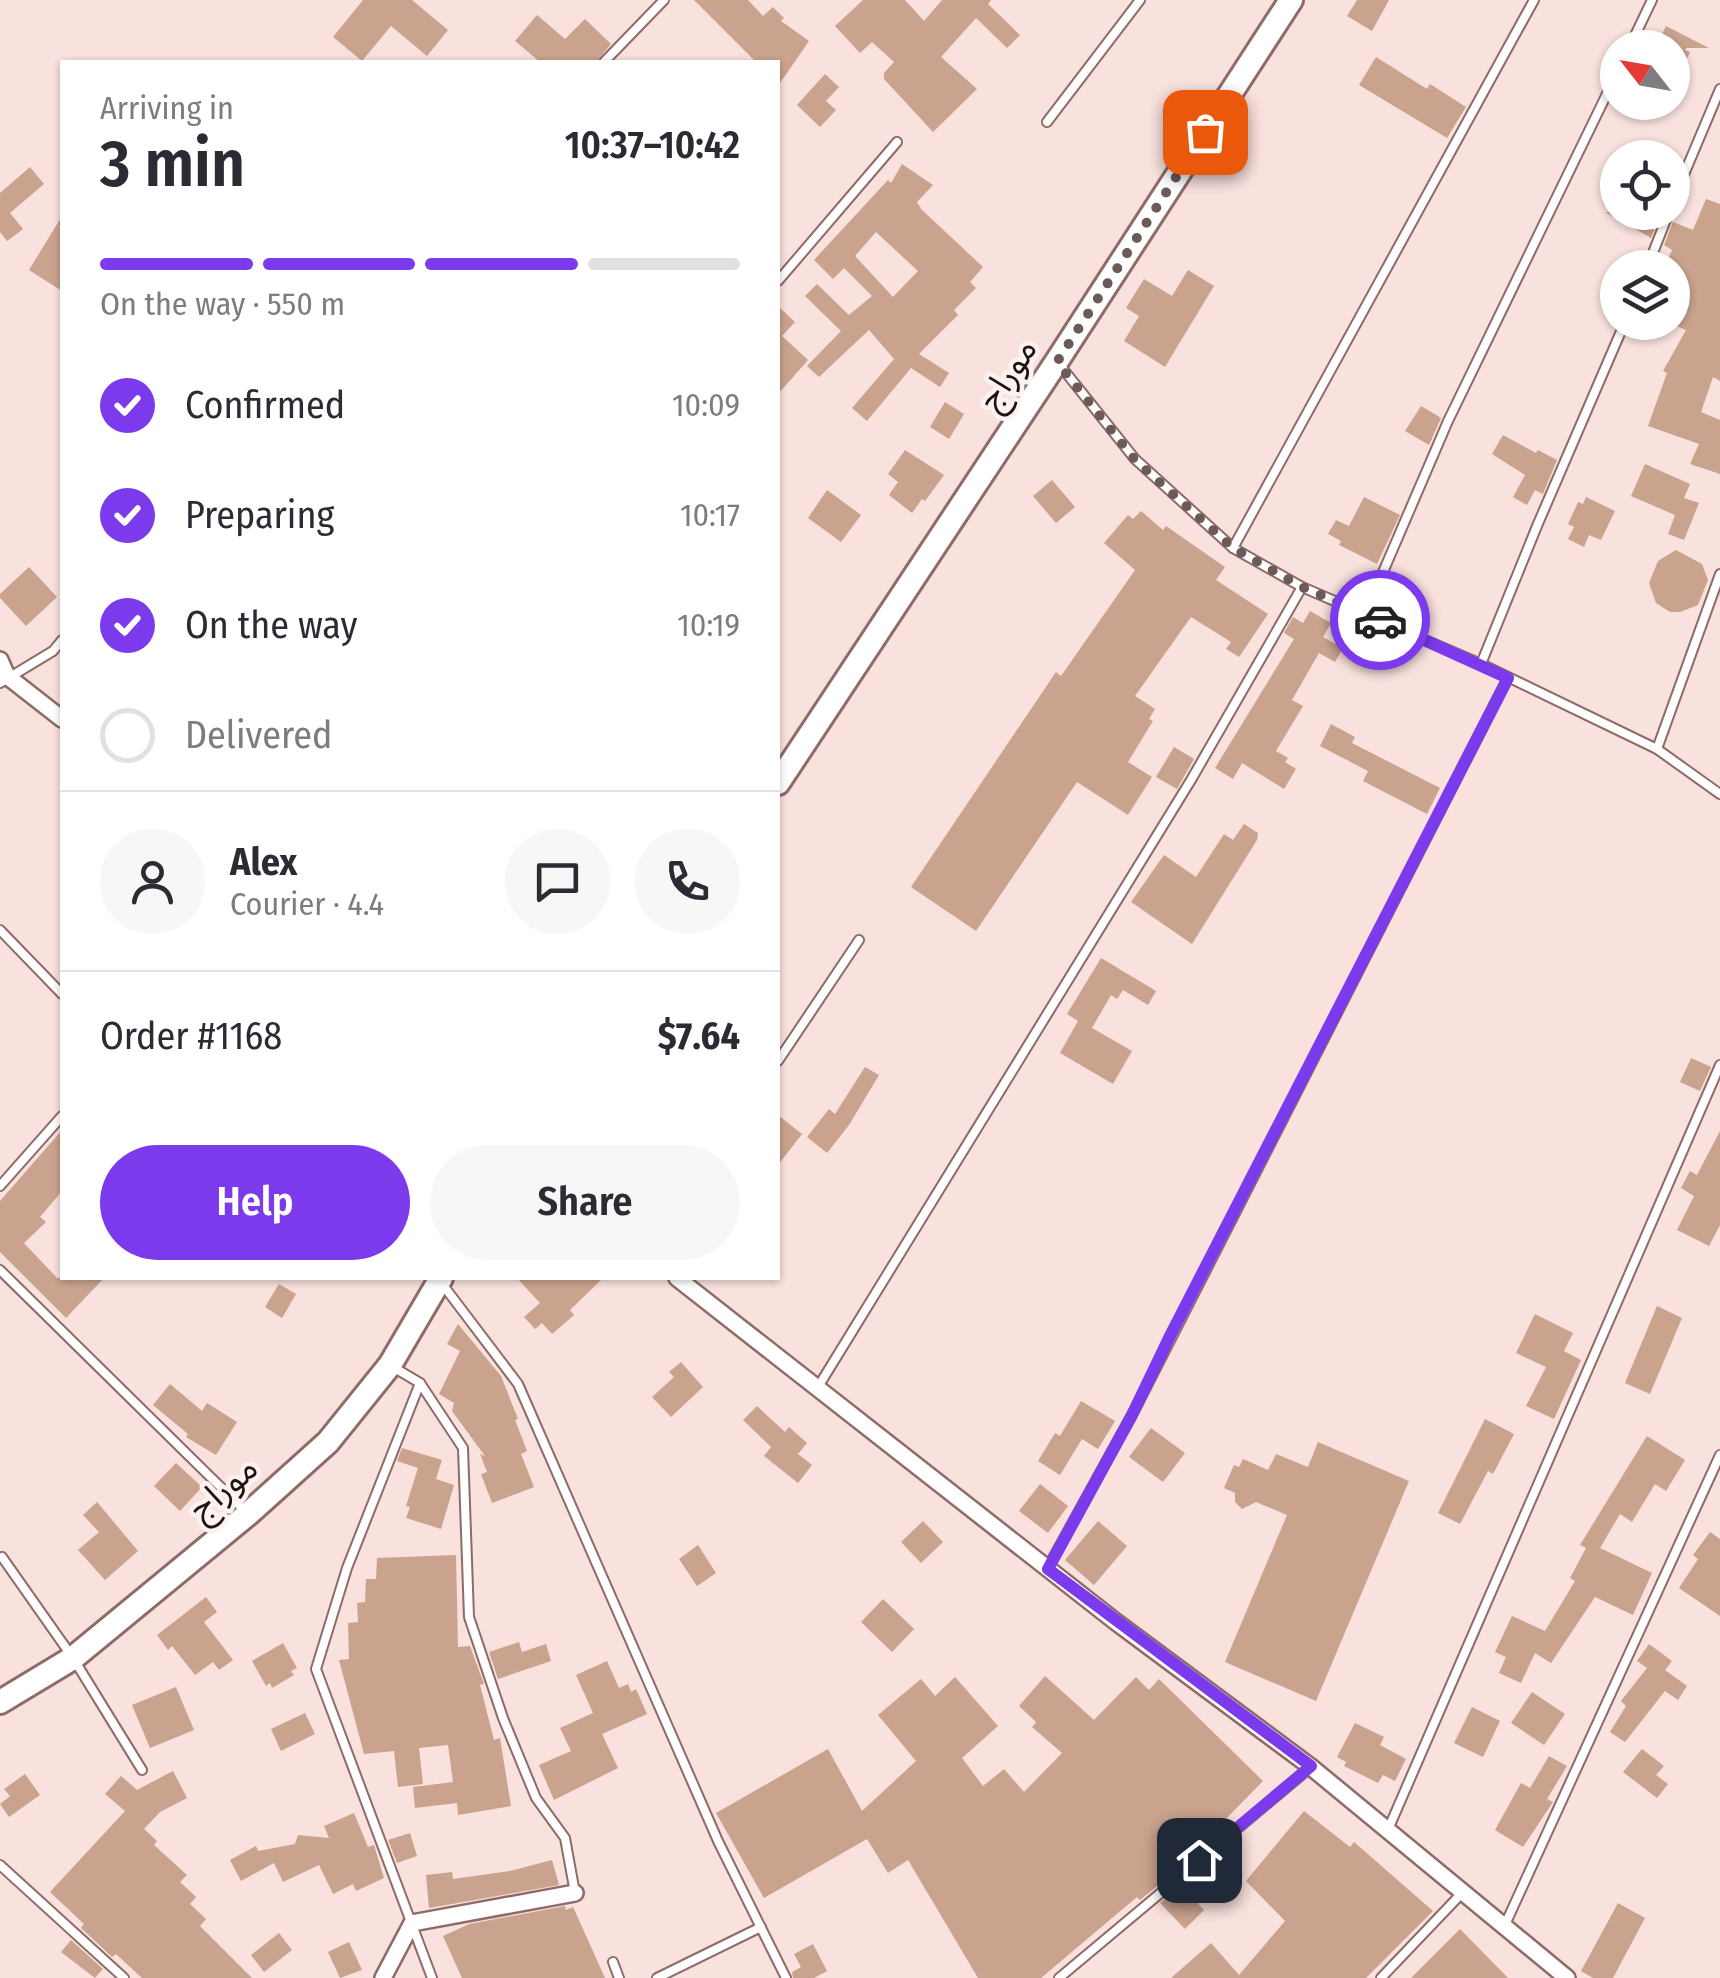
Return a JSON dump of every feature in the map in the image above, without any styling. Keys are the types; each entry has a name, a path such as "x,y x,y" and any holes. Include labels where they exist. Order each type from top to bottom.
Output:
{"main road":[{"name":"موراج","path":"780,780 1057,362 1290,0"},
{"name":"موراج","path":"0,1702 73,1658 248,1514 328,1442 390,1365 439,1280"}],"street":[{"path":"0,660 4,680 60,717"},
{"path":"680,1280 1048,1569 1311,1766 1567,1978"},
{"path":"383,1978 412,1923 574,1893"}],"lane":[{"path":"606,60 664,0"},
{"path":"1047,122 1140,0"},
{"path":"1233,548 1534,0"},
{"path":"1638,30 1652,0"},
{"path":"1690,160 1720,89"},
{"path":"1366,614 1448,421 1600,108"},
{"path":"780,279 896,142"},
{"path":"1481,664 1536,526 1618,340"},
{"path":"1057,362 1135,460 1233,548 1302,587 1481,664 1657,749 1720,794"},
{"path":"1657,749 1720,574"},
{"path":"818,1387 1181,797 1302,587"},
{"path":"4,680 60,642"},
{"path":"1048,1569 1132,1415 1508,678"},
{"path":"0,930 60,992"},
{"path":"780,1058 859,940"},
{"path":"1387,1832 1720,1065"},
{"path":"0,1186 60,1118"},
{"path":"0,1270 248,1514"},
{"path":"441,1280 518,1384 718,1841 786,1978"},
{"path":"390,1365 420,1383 463,1448 469,1617 503,1718 536,1798 564,1838 574,1893"},
{"path":"420,1383 346,1568 316,1668 432,1978"},
{"path":"1504,1927 1720,1455"},
{"path":"2,1557 73,1658 142,1770"},
{"path":"1060,1978 1311,1766"},
{"path":"0,1866 124,1978"},
{"path":"1381,1978 1462,1892"},
{"path":"657,1978 761,1927"},
{"path":"613,1962 618,1978"}],"building":[{"path":"363,0 412,0 448,30 427,56 391,26 363,60 333,37"},
{"path":"694,0 748,0 763,16 773,7 784,18 781,21 809,41 780,83 780,60 754,60"},
{"path":"863,0 905,0 924,21 942,0 991,0 988,4 1020,35 1007,48 976,18 941,57 977,89 933,132 884,79 884,73 894,62 872,42 860,53 835,26"},
{"path":"1357,0 1389,0 1372,31 1347,16"},
{"path":"537,15 565,39 585,19 611,44 598,60 538,60 515,41"},
{"path":"1690,38 1709,48 1690,48"},
{"path":"1376,57 1427,89 1430,84 1466,107 1447,138 1359,85"},
{"path":"825,74 839,87 826,101 836,110 820,127 797,105"},
{"path":"902,164 933,185 917,202 983,267 970,282 976,288 954,310 958,315 919,354 949,373 940,387 911,368 867,421 852,408 894,359 869,330 819,377 807,366 841,331 805,296 817,284 849,315 872,296 844,268 833,279 814,260 888,180 891,183","holes":["876,232 918,271 893,297 855,256"]},
{"path":"30,167 44,184 10,213 23,229 7,241 0,232 0,193"},
{"path":"1706,199 1720,204 1720,381 1713,377 1701,412 1720,420 1720,474 1690,464 1699,444 1648,426 1667,373 1663,371 1680,340 1690,340 1690,250 1672,250 1664,245 1670,230 1693,230"},
{"path":"60,219 60,290 29,270"},
{"path":"1637,230 1654,230 1651,238"},
{"path":"1188,270 1214,286 1165,367 1124,341 1139,316 1126,308 1144,279 1172,296"},
{"path":"780,308 795,322 782,336 808,360 780,392"},
{"path":"945,402 964,414 949,439 930,427"},
{"path":"1421,406 1441,418 1429,445 1405,431"},
{"path":"1503,435 1557,460 1543,494 1535,490 1527,505 1513,497 1525,475 1492,454"},
{"path":"905,450 944,475 912,513 889,495 898,482 888,474"},
{"path":"1645,464 1690,484 1684,498 1699,503 1684,540 1668,534 1675,515 1631,496"},
{"path":"1052,480 1075,507 1056,523 1033,496"},
{"path":"827,490 861,515 841,542 808,518"},
{"path":"1364,497 1400,515 1377,564 1339,545 1341,541 1328,534 1336,520 1349,526"},
{"path":"1586,497 1615,511 1601,540 1589,535 1584,547 1568,539 1574,527 1568,524 1578,502 1583,504"},
{"path":"1141,511 1163,530 1166,526 1225,567 1216,580 1268,614 1239,657 1226,649 1231,642 1191,617 1135,696 1155,709 1149,719 1153,721 1128,762 1152,777 1128,815 1077,782 976,931 911,887 1056,672 1061,676 1135,570 1104,543 1128,515 1133,519"},
{"path":"1676,550 1702,564 1708,580 1698,605 1670,612 1656,603 1649,583 1658,561"},
{"path":"29,567 57,597 26,626 0,594"},
{"path":"1310,611 1331,623 1323,637 1343,648 1335,662 1319,653 1292,700 1303,706 1276,751 1296,769 1284,789 1242,763 1233,779 1215,768 1294,639 1284,633 1293,617 1303,623"},
{"path":"1331,724 1355,737 1352,743 1440,788 1427,814 1363,781 1368,771 1320,746"},
{"path":"1174,747 1194,759 1177,789 1156,777"},
{"path":"1244,824 1258,833 1257,840 1192,944 1131,902 1164,855 1196,877 1224,834 1233,840"},
{"path":"1101,958 1156,991 1148,1005 1123,990 1117,999 1111,995 1092,1028 1132,1051 1113,1084 1060,1053 1078,1021 1067,1014"},
{"path":"1691,1058 1711,1067 1700,1091 1680,1082"},
{"path":"865,1067 879,1075 827,1153 807,1137 829,1109 835,1114"},
{"path":"780,1117 802,1134 780,1162"},
{"path":"1720,1131 1720,1225 1709,1246 1677,1230 1694,1196 1681,1188 1690,1171 1697,1175"},
{"path":"60,1132 60,1193 40,1217 46,1222 24,1243 60,1280 102,1280 66,1318 0,1252 0,1201"},
{"path":"519,1280 601,1280 570,1310 574,1315 552,1334 542,1323 535,1329 524,1317 540,1303"},
{"path":"279,1284 296,1294 282,1318 265,1307"},
{"path":"1657,1306 1682,1318 1650,1394 1625,1383"},
{"path":"1535,1314 1573,1333 1564,1351 1581,1360 1554,1419 1526,1406 1546,1367 1516,1353"},
{"path":"458,1324 501,1376 518,1419 515,1420 527,1451 521,1454 534,1487 492,1503 481,1474 487,1472 480,1454 485,1456 452,1411 454,1403 439,1394 460,1351 447,1344"},
{"path":"681,1362 703,1387 671,1417 652,1397 674,1377 669,1372"},
{"path":"170,1384 202,1411 207,1403 237,1422 216,1455 186,1437 188,1434 153,1405"},
{"path":"1081,1401 1115,1421 1098,1449 1082,1439 1060,1475 1038,1461 1055,1433 1060,1436"},
{"path":"757,1406 785,1432 789,1427 807,1443 798,1454 812,1465 798,1483 764,1456 771,1447 743,1420"},
{"path":"1485,1419 1514,1434 1493,1474 1488,1471 1460,1524 1438,1513"},
{"path":"1151,1428 1185,1453 1163,1482 1129,1457"},
{"path":"1647,1436 1685,1460 1666,1491 1655,1484 1632,1522 1620,1514 1600,1548 1652,1573 1633,1615 1595,1597 1551,1663 1535,1653 1521,1683 1499,1673 1506,1657 1495,1652 1512,1616 1545,1631 1575,1581 1570,1578 1586,1548 1580,1545"},
{"path":"1318,1442 1409,1481 1316,1701 1225,1662 1287,1515 1256,1502 1242,1509 1235,1502 1235,1493 1224,1488 1234,1465 1239,1467 1243,1459 1268,1470 1276,1454 1308,1467"},
{"path":"402,1448 442,1460 436,1479 454,1485 441,1529 406,1518 418,1468 397,1461"},
{"path":"176,1463 202,1487 180,1511 154,1486"},
{"path":"1040,1484 1068,1506 1048,1533 1019,1511"},
{"path":"97,1502 138,1551 105,1580 78,1550 99,1532 83,1515"},
{"path":"923,1521 943,1542 921,1563 901,1542"},
{"path":"1098,1521 1127,1546 1094,1585 1065,1560"},
{"path":"1710,1532 1720,1539 1720,1616 1679,1588 1698,1559 1693,1555"},
{"path":"698,1545 716,1573 697,1586 679,1559"},
{"path":"456,1555 458,1647 470,1646 484,1684 480,1685 494,1740 500,1738 511,1806 458,1815 457,1803 415,1808 413,1787 453,1782 448,1745 419,1748 423,1784 398,1787 394,1751 364,1754 339,1660 349,1659 348,1623 358,1622 357,1603 365,1602 366,1579 376,1579 377,1558"},
{"path":"206,1597 217,1612 204,1622 233,1660 219,1670 213,1662 195,1675 172,1646 168,1650 157,1635"},
{"path":"883,1599 914,1629 892,1652 861,1622"},
{"path":"519,1642 522,1652 546,1644 551,1661 498,1679 489,1652"},
{"path":"283,1643 297,1668 291,1671 294,1675 272,1688 270,1683 266,1686 252,1661"},
{"path":"1649,1644 1672,1661 1665,1670 1687,1686 1678,1700 1665,1691 1625,1742 1610,1732 1626,1706 1621,1701 1647,1668 1637,1661"},
{"path":"607,1661 619,1688 628,1684 631,1692 636,1689 647,1714 602,1734 618,1768 554,1800 539,1765 571,1751 560,1728 593,1713 576,1675"},
{"path":"1045,1676 1094,1720 1136,1677 1149,1690 1159,1679 1263,1781 1173,1873 1140,1900 1137,1897 1041,1978 978,1978 908,1860 888,1873 867,1839 764,1898 716,1813 828,1749 862,1811 916,1761 878,1715 921,1679 935,1696 955,1677 998,1726 962,1758 983,1786 1004,1769 1024,1792 1062,1753 1032,1727 1036,1722 1019,1706"},
{"path":"176,1687 194,1730 150,1748 132,1705"},
{"path":"1532,1692 1565,1714 1544,1745 1511,1723"},
{"path":"1472,1707 1500,1721 1483,1757 1454,1743"},
{"path":"305,1713 315,1734 281,1751 271,1729"},
{"path":"1355,1723 1384,1737 1380,1745 1406,1759 1395,1781 1383,1775 1378,1783 1344,1766 1346,1762 1337,1757"},
{"path":"1642,1749 1664,1766 1656,1775 1668,1784 1657,1798 1623,1772"},
{"path":"1549,1756 1567,1766 1547,1799 1553,1802 1523,1847 1495,1830 1521,1783 1530,1788"},
{"path":"173,1771 187,1798 160,1812 144,1829 157,1841 154,1845 187,1875 180,1882 196,1897 190,1904 206,1919 200,1926 252,1978 142,1978 116,1954 112,1957 50,1892 125,1811 105,1794 121,1776 137,1790"},
{"path":"25,1774 40,1795 9,1817 0,1804 10,1796 4,1789"},
{"path":"1304,1811 1350,1847 1354,1842 1433,1911 1366,1978 1171,1978 1211,1943 1239,1975 1285,1921 1246,1881"},
{"path":"354,1813 368,1847 374,1845 384,1878 356,1891 353,1884 333,1894 319,1865 283,1882 274,1863 241,1881 230,1860 256,1846 258,1851 295,1844 298,1835 329,1838 324,1826"},
{"path":"410,1833 417,1856 397,1863 388,1840"},
{"path":"552,1860 559,1885 429,1908 426,1875 452,1872 453,1879"},
{"path":"1181,1886 1204,1910 1185,1929 1160,1903"},
{"path":"1618,1903 1645,1918 1613,1978 1593,1978 1581,1971"},
{"path":"565,1906 566,1910 573,1907 605,1978 462,1978 443,1936 469,1924"},
{"path":"1460,1929 1508,1978 1411,1978"},
{"path":"279,1933 292,1950 264,1972 251,1955"},
{"path":"71,1940 103,1969 95,1978 61,1952"},
{"path":"349,1942 362,1970 340,1978 328,1952"},
{"path":"813,1944 827,1971 814,1978 793,1978 792,1972 801,1967 794,1954"}],"way so far":[{"path":"1205,132 1057,362 1135,460 1233,548 1302,587 1380,620"}],"route":[{"path":"1199,1860 1311,1766 1048,1569 1132,1415 1508,678 1380,620"}]}
